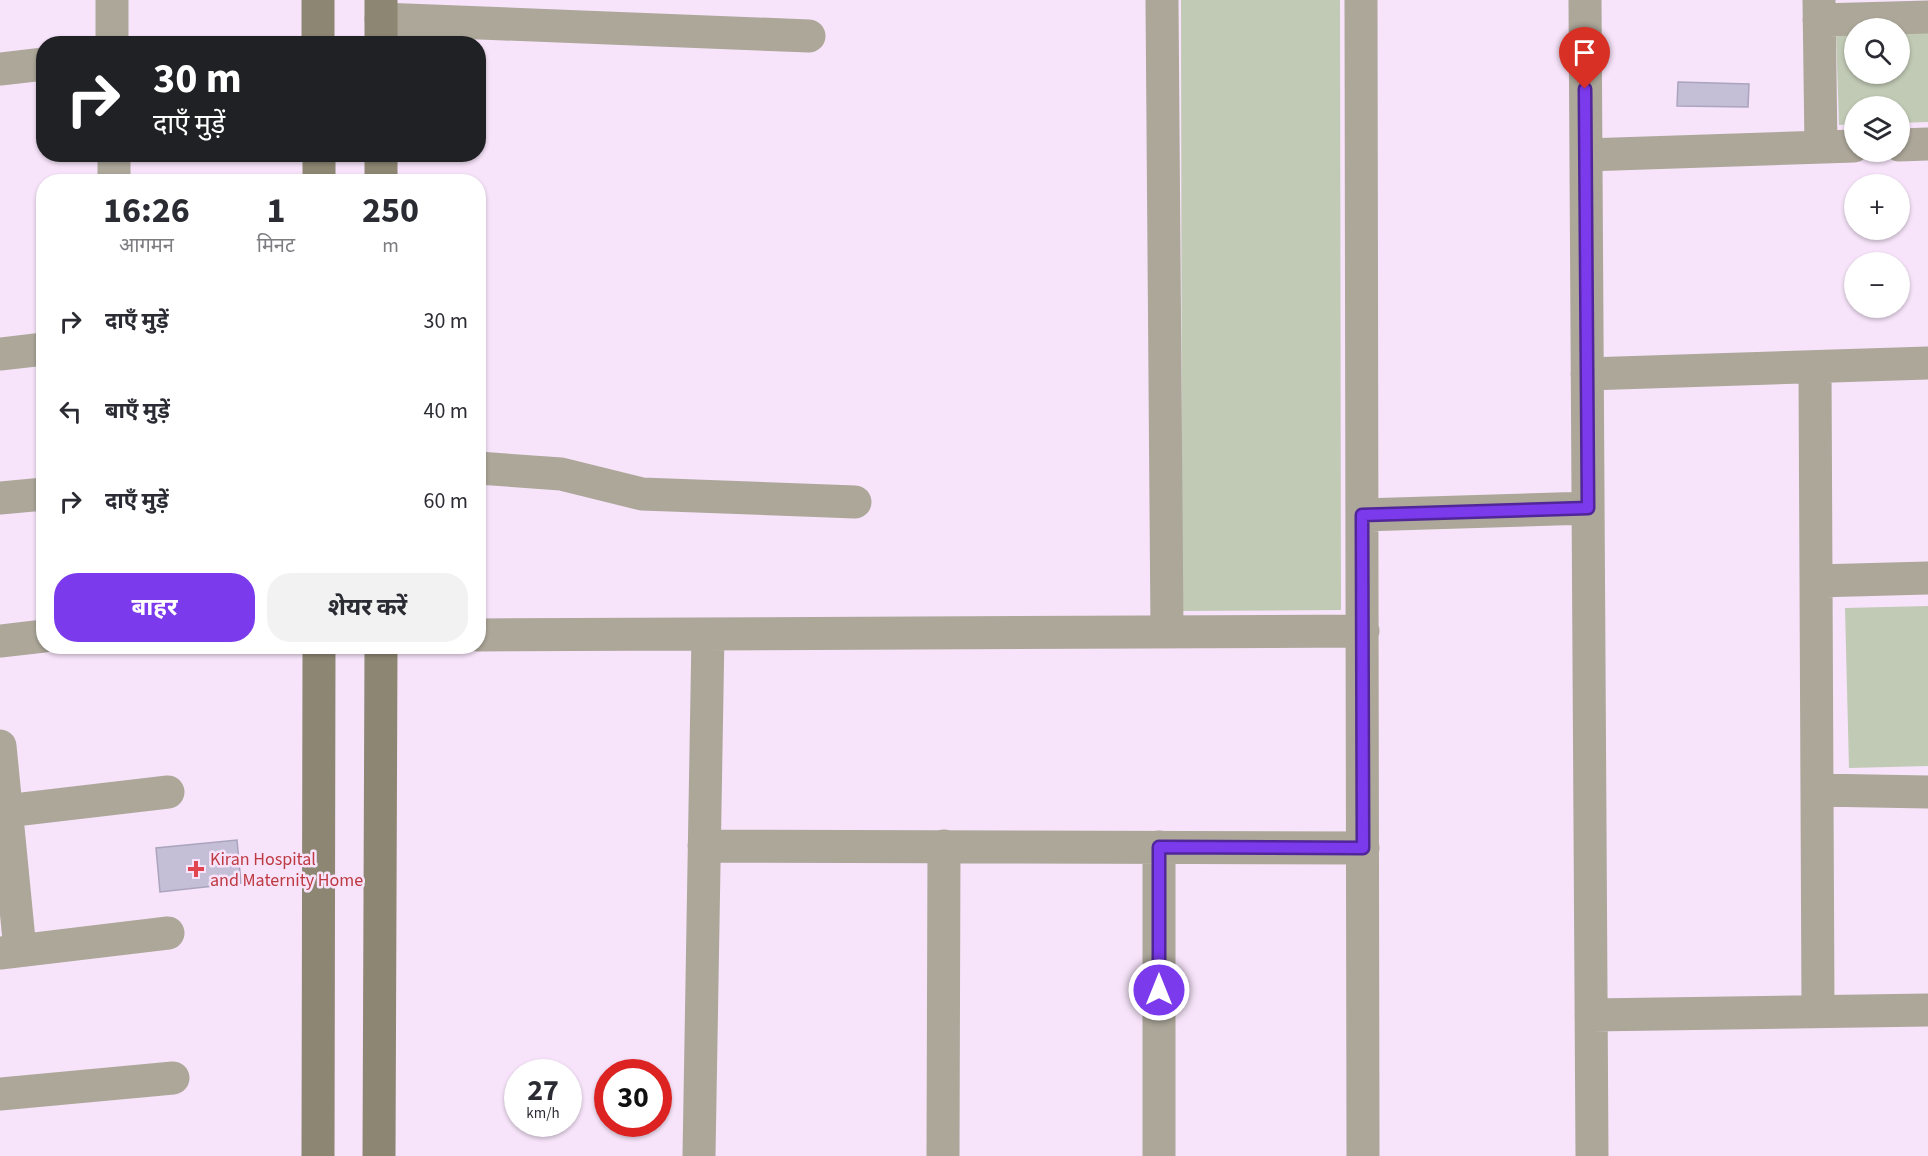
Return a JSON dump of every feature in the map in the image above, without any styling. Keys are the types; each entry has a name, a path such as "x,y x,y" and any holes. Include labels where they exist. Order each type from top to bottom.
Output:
{"street":[{"path":"112,0 112,36"},
{"path":"318,0 318,36"},
{"path":"1162,0 1167,632"},
{"path":"1361,0 1363,1156"},
{"path":"1585,0 1592,1156"},
{"path":"1821,147 1819,10 1928,16"},
{"path":"381,21 809,36"},
{"path":"0,69 36,65"},
{"path":"1910,145 1928,144"},
{"path":"1586,155 1844,146"},
{"path":"0,354 36,350"},
{"path":"1587,374 1928,363"},
{"path":"1815,367 1818,1011"},
{"path":"486,469 561,474 642,494 855,502"},
{"path":"0,498 36,495"},
{"path":"1362,515 1588,508"},
{"path":"1816,581 1928,578"},
{"path":"486,635 1362,632"},
{"path":"699,1156 708,634"},
{"path":"0,641 36,637"},
{"path":"318,1156 319,654"},
{"path":"379,1156 381,654"},
{"path":"0,746 6,811 10,951 168,933"},
{"path":"1817,790 1928,792"},
{"path":"6,811 168,792"},
{"path":"704,846 1363,848"},
{"path":"943,1156 944,846"},
{"path":"1159,847 1159,1156"},
{"path":"1591,1015 1928,1010"},
{"path":"0,1094 173,1078"}],"green space":[{"path":"1181,0 1340,0 1341,610 1182,611"},
{"path":"1928,30 1928,122 1910,123 1910,96 1844,96 1844,125 1839,125 1836,33 1844,33 1844,84 1910,84 1910,31"},
{"path":"1928,606 1928,766 1849,768 1845,608"}],"building":[{"path":"1678,82 1749,84 1748,107 1677,106"},
{"path":"237,840 241,883 160,892 156,848"}],"place":[{"name":"Kiran Hospital and Maternity Home","path":"196,869"}],"route":[{"path":"1159,990 1159,847 1363,848 1362,515 1588,508 1585,89"}]}
